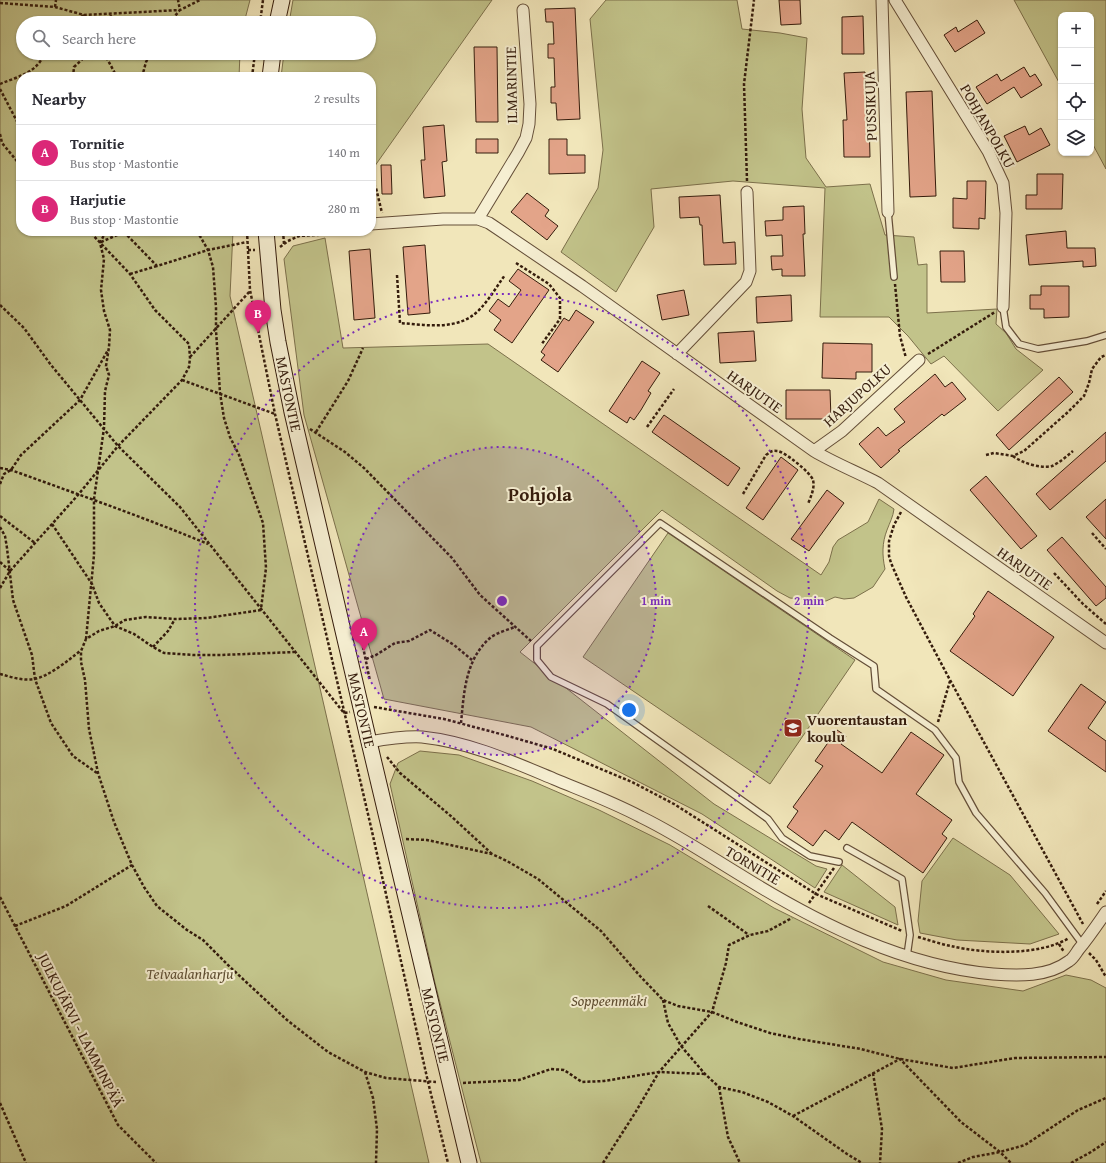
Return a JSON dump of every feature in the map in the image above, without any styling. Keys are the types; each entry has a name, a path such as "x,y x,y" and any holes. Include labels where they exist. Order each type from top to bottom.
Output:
{"main road":[{"path":"279,16 282,0"},
{"path":"271,72 272,60"},
{"name":"MASTONTIE","path":"266,236 273,310 294,421 469,1163"}],"street":[{"name":"PUSSIKUJA","path":"882,0 888,212"},
{"name":"POHJANPOLKU","path":"895,0 988,151 1003,183 1006,213 1003,306"},
{"name":"ILMARINTIE","path":"478,219 526,138 529,124 530,104 523,10"},
{"path":"677,354 746,282 750,271 747,192"},
{"name":"HARJUTIE","path":"376,226 386,223 478,219 489,222 814,451 833,462 878,483 1106,643"},
{"name":"HARJUPOLKU","path":"814,451 842,430 919,360"},
{"name":"TORNITIE","path":"369,742 391,738 420,737 455,742 501,757 582,790 678,836 802,912 861,939 907,957 936,965 978,973 1001,975 1044,972 1070,961 1106,912"}],"lane":[{"path":"888,212 894,277"},
{"path":"1003,306 1006,327 1019,344 1038,349 1087,341 1106,335"},
{"path":"839,862 810,856 782,838 768,819 607,704 551,676 537,660 537,646 660,523 874,666 876,689 935,730 956,758 959,782 976,813 1045,893 1082,945"},
{"path":"848,848 902,880 910,935 907,957"}],"path":[{"path":"55,7 56,0"},
{"path":"178,0 180,10"},
{"path":"175,16 180,10 200,0"},
{"path":"261,16 264,0"},
{"path":"747,192 744,84 754,0"},
{"path":"0,4 55,7 84,15 111,14 132,11 180,10"},
{"path":"30,72 42,60"},
{"path":"74,72 74,67 82,60"},
{"path":"108,60 114,72"},
{"path":"143,72 147,60"},
{"path":"253,72 254,60"},
{"path":"0,84 16,78"},
{"path":"0,89 16,119"},
{"path":"0,134 2,143 16,160"},
{"path":"376,188 381,211 386,223"},
{"path":"0,588 10,571 78,495 118,446 182,380 189,367 189,344 155,310 130,274 94,236"},
{"path":"104,236 100,243 104,259 101,290 104,311 110,330 106,366 109,375 105,392 104,428 94,499 94,554 92,584 86,639 81,651 81,662 85,680 89,729 98,774 114,822 132,865 144,887 157,906 186,930 203,940 287,1020 328,1052 365,1072 386,1078 450,1083 519,1080 552,1068 564,1070 582,1082 604,1081 659,1072 705,1074"},
{"path":"100,243 115,236"},
{"path":"128,236 157,266"},
{"path":"200,236 208,250 213,267 220,393 224,418 263,523 266,568 261,610"},
{"path":"247,236 250,291 275,414 428,1082 448,1163"},
{"path":"283,236 284,244"},
{"path":"279,248 292,238 301,236"},
{"path":"130,274 208,250 247,242"},
{"path":"516,263 549,284 560,298 560,319 541,345"},
{"path":"397,275 400,323 436,326 460,322 479,310 505,275"},
{"path":"894,277 900,336 910,368"},
{"path":"190,358 250,291"},
{"path":"0,305 24,328 51,365 118,446 180,507 344,713"},
{"path":"919,360 1003,306"},
{"path":"0,484 4,474 11,470 21,455 80,400 109,347"},
{"path":"316,432 348,381 363,348"},
{"path":"1013,456 1024,451 1084,396 1090,383 1092,369 1101,357 1106,355"},
{"path":"182,380 275,414"},
{"path":"646,427 674,389"},
{"path":"294,421 316,432 345,452 364,468 452,558 480,596 537,646"},
{"path":"743,494 766,455 772,451 779,451 807,470 813,479 813,491 808,504"},
{"path":"986,455 994,453 1013,456 1018,460 1046,467 1053,466 1072,451"},
{"path":"0,468 11,470 78,495 94,499 137,517 159,523 209,544"},
{"path":"908,514 902,509 894,525 889,541 889,556 906,597 1083,924"},
{"path":"0,516 35,543"},
{"path":"52,524 92,584 99,603 115,626 134,634 164,653 221,655 295,652"},
{"path":"0,526 5,536 13,600 32,655 35,680 51,723 73,756 98,774"},
{"path":"1092,533 1106,549"},
{"path":"0,562 10,571"},
{"path":"1054,573 1083,604 1106,624"},
{"path":"86,639 99,631 115,626 125,620 146,617 175,619 207,618 261,610"},
{"path":"153,647 168,631 175,619"},
{"path":"461,723 464,690 472,660 490,637 515,627"},
{"path":"366,659 376,655 395,643 409,642 430,630 454,645 472,660"},
{"path":"360,632 367,664"},
{"path":"0,674 17,679 35,680 54,670 81,651"},
{"path":"935,730 950,680"},
{"path":"344,713 376,706 391,710 444,718 552,749 632,782 674,804 816,894 910,935 952,947 1013,952 1045,948 1059,944 1074,934 1087,918"},
{"path":"400,773 452,817 492,854"},
{"path":"392,838 427,840 492,854 538,879 601,931 663,1000 678,1006 712,1012 770,1033 862,1049 900,1059 953,1068 1015,1058 1106,1057"},
{"path":"603,1163 659,1072 712,1012 726,963 729,945 750,936 768,931 802,912 839,862"},
{"path":"15,926 66,906 132,865"},
{"path":"1094,907 1106,891"},
{"name":"JULKUJÄRVI - LAMMINPÄÄ","path":"0,897 118,1125 156,1163"},
{"path":"708,906 750,936"},
{"path":"1082,945 1096,960 1106,977"},
{"path":"663,1000 668,1024 681,1046 705,1074 719,1087 742,1092 768,1102 793,1116 862,1163"},
{"path":"793,1116 900,1059"},
{"path":"900,1059 961,1122 1000,1152 1011,1163"},
{"path":"365,1072 373,1098 377,1129 376,1163"},
{"path":"873,1073 882,1129 880,1163"},
{"path":"719,1087 728,1137 740,1163"},
{"path":"958,1163 973,1157 1025,1145 1078,1110 1106,1098"},
{"path":"0,1103 26,1163"},
{"path":"1071,1163 1106,1142"}],"green space":[{"name":"Teivaalanharju","path":"0,0 250,0 246,16 16,16 16,60 240,60 239,72 16,72 16,236 233,236 230,296 429,1163 0,1163"},
{"path":"293,0 492,0 376,164 376,72 282,72 283,60 376,60 376,16 290,16"},
{"path":"606,0 737,0 742,29 780,33 807,38 802,109 806,158 826,187 870,184 885,235 914,237 918,265 927,264 927,313 997,309 996,324 1006,333 1016,349 1043,370 998,411 944,356 931,364 908,336 889,317 820,317 825,188 733,181 651,189 654,227 616,292 561,252 598,188 603,150 590,19"},
{"path":"1014,0 1106,0 1106,169 1094,147 1094,12 1058,12 1058,81"},
{"path":"325,238 343,348 488,344 821,575 829,562 833,547 838,540 868,522 879,499 894,509 883,544 885,569 873,587 854,598 844,599 835,597 826,601 790,598 777,591 662,510 520,652 714,804 816,866 827,869 815,888 702,814 531,727 384,699 304,415 284,259 293,246"},
{"path":"668,533 855,660 770,784 583,657"},
{"name":"Soppeenmäki","path":"420,751 459,755 532,781 599,810 670,845 774,908 883,962 946,980 1023,991 1066,975 1091,980 1106,988 1106,1163 481,1163 435,983 390,784 398,763"},
{"path":"953,838 1010,875 1059,934 1030,944 957,940 920,933 918,921 922,881"},
{"path":"842,865 895,907 898,925 824,892"}],"building":[{"path":"779,0 800,0 801,24 781,25"},
{"path":"575,8 580,119 557,120 556,103 551,103 551,87 555,87 554,58 548,58 548,44 554,44 553,22 546,22 545,9"},
{"path":"863,16 864,54 842,54 842,17"},
{"path":"977,20 985,33 955,52 944,35 956,27 958,32"},
{"path":"474,47 497,47 498,122 476,122"},
{"path":"1024,67 1030,77 1035,74 1042,85 1021,98 1014,87 987,104 976,87 997,74 1001,81"},
{"path":"865,72 869,119 870,157 844,157 843,120 847,120 844,73"},
{"path":"932,91 936,196 910,197 906,92"},
{"path":"444,125 447,161 442,162 445,196 424,198 421,160 425,160 423,127"},
{"path":"1025,126 1029,135 1041,128 1050,145 1017,162 1004,136"},
{"path":"476,139 498,139 498,153 476,153"},
{"path":"549,139 567,139 567,155 585,155 585,173 549,174"},
{"path":"381,165 391,165 392,194 382,194"},
{"path":"1037,174 1063,174 1062,209 1026,209 1026,195 1037,195"},
{"path":"967,181 986,181 985,219 979,218 979,229 953,228 953,198 967,199"},
{"path":"527,193 549,210 545,216 558,226 547,240 511,212"},
{"path":"720,195 723,243 735,242 736,264 704,265 702,225 700,225 699,217 680,218 679,197"},
{"path":"804,206 805,234 803,234 805,276 782,276 782,269 772,270 771,256 783,256 782,235 766,236 765,221 783,220 783,207"},
{"path":"1066,231 1067,248 1095,248 1096,266 1083,267 1083,261 1029,265 1026,235"},
{"path":"425,245 430,313 408,315 403,247"},
{"path":"370,249 375,318 354,320 349,251"},
{"path":"940,251 964,251 965,282 941,282"},
{"path":"518,269 549,290 512,343 494,330 501,320 489,311 498,299 509,307 521,290 509,281"},
{"path":"1041,286 1069,286 1069,317 1044,318 1044,309 1030,309 1030,295 1041,295"},
{"path":"684,290 689,315 662,320 657,295"},
{"path":"791,295 792,321 757,323 756,297"},
{"path":"576,310 594,322 558,372 541,360 545,355 541,352 564,318 569,321"},
{"path":"754,331 756,361 720,363 718,333"},
{"path":"823,343 872,344 872,372 856,372 856,379 822,378"},
{"path":"642,361 660,373 648,391 651,393 641,410 634,420 630,417 627,423 609,411"},
{"path":"935,374 945,387 952,382 966,399 944,416 942,414 898,450 900,451 881,468 859,444 878,427 886,436 905,422 894,409"},
{"path":"1059,377 1073,392 1009,450 996,435"},
{"path":"786,390 830,390 831,419 786,419"},
{"path":"664,415 740,468 728,486 652,432"},
{"path":"1106,432 1106,461 1050,510 1036,494"},
{"path":"781,457 798,470 763,520 746,508"},
{"path":"986,476 1037,536 1021,549 970,490"},
{"path":"827,490 844,503 809,551 791,539"},
{"path":"1106,499 1106,539 1086,517"},
{"path":"1062,537 1106,587 1106,598 1096,606 1047,550"},
{"path":"988,591 1054,637 1013,696 950,651 975,616 973,614"},
{"path":"1081,684 1106,702 1088,728 1106,741 1106,772 1048,731"},
{"path":"837,730 846,736 841,744 882,773 911,732 944,755 916,794 952,820 942,834 947,838 923,873 852,822 839,840 825,830 813,846 787,827 798,811 793,807 823,766 815,761"}],"place":[{"name":"Harjutie","path":"258,333"},
{"name":"Tornitie","path":"364,651"},
{"name":"Vuorentaustan koulu","path":"793,728"}],"district":[{"name":"Pohjola","path":"540,494"}]}
